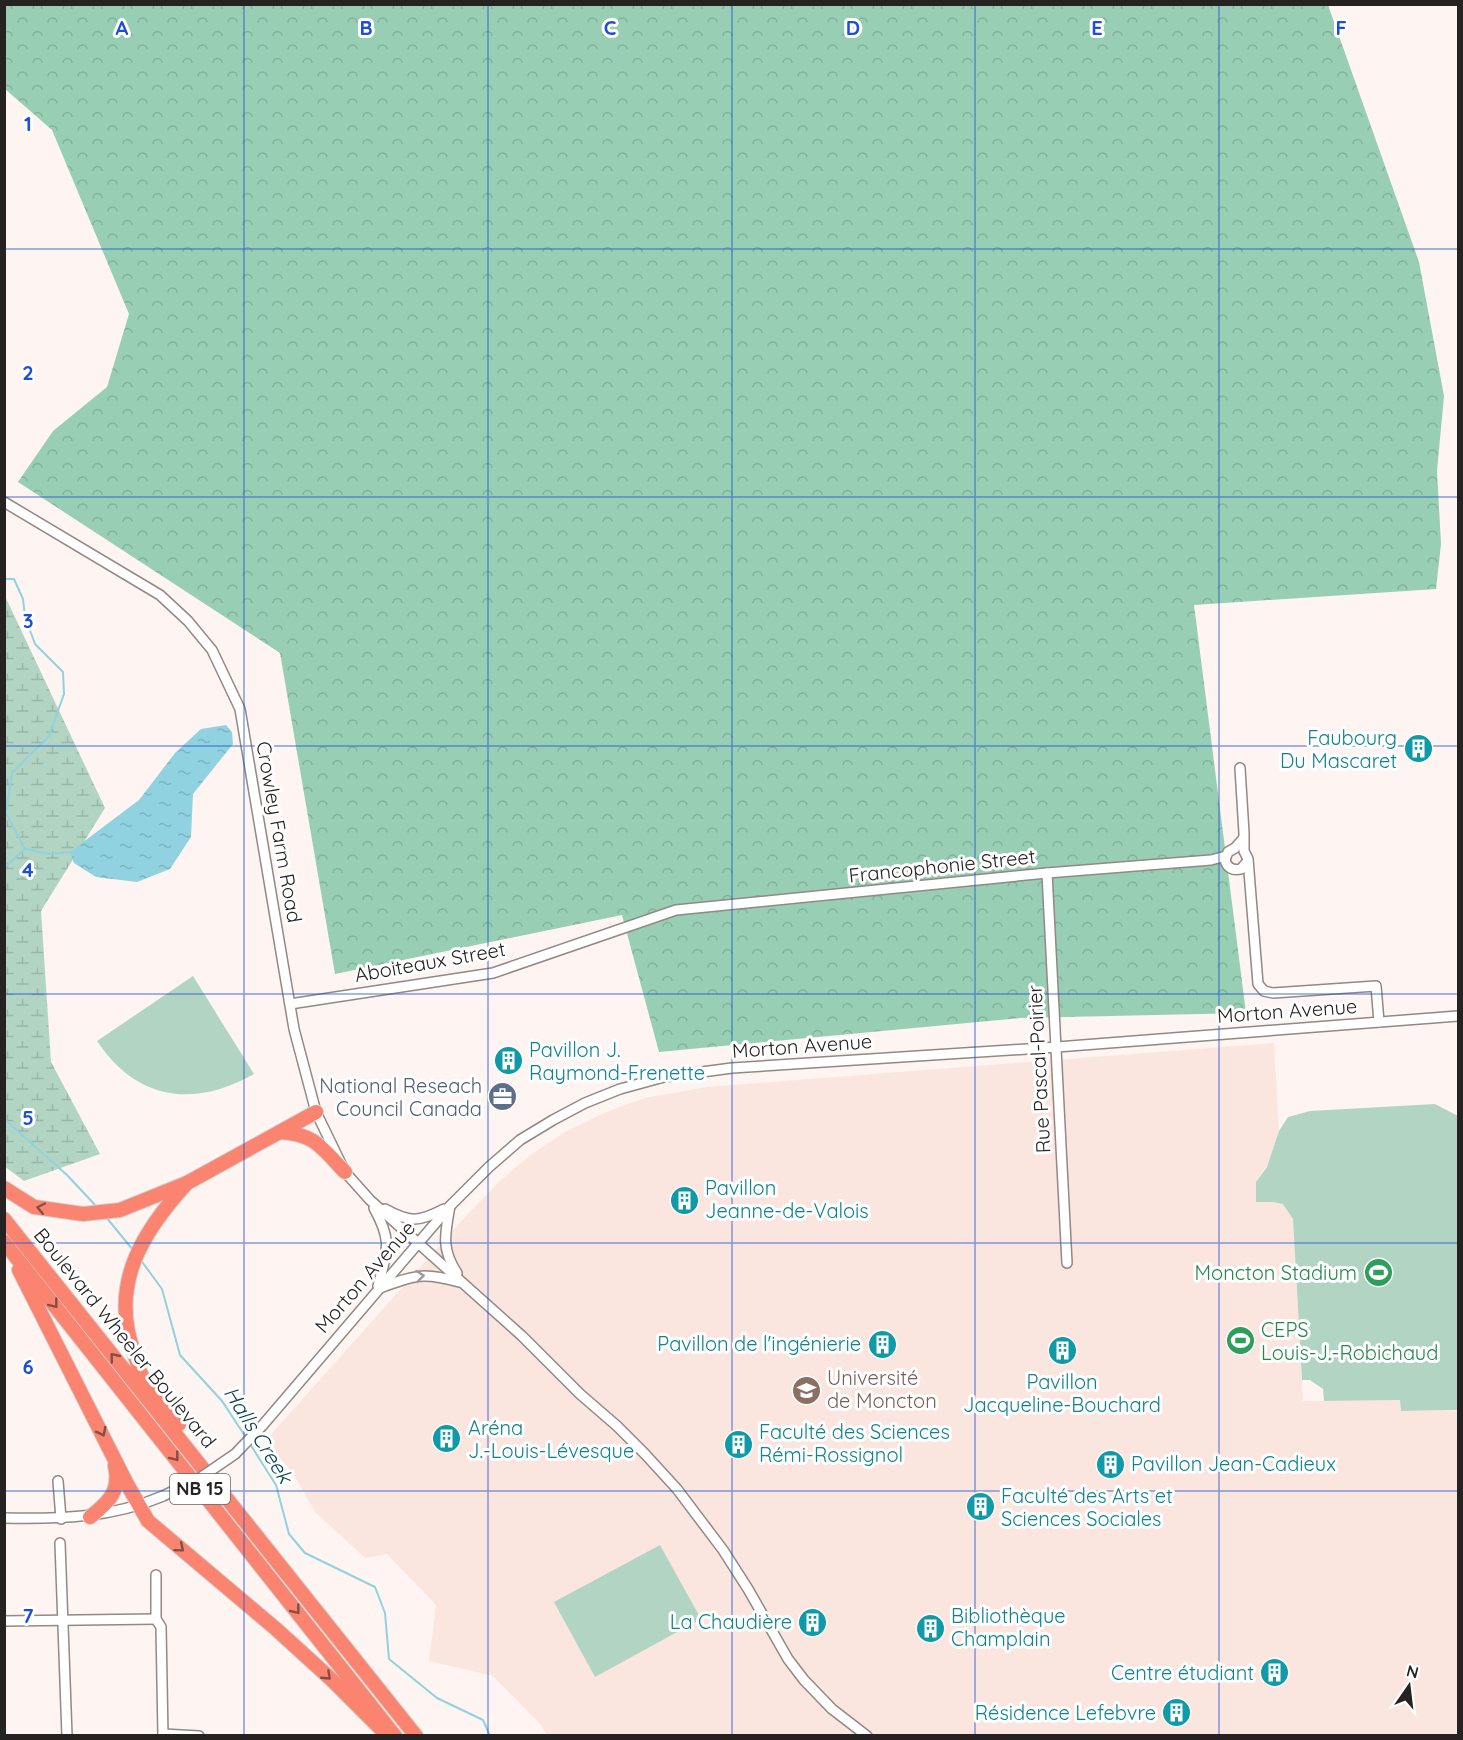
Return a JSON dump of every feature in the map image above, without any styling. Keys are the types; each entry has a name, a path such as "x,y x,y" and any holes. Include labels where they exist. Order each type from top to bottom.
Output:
{"highway":[{"path":"4,1188 34,1207 83,1215 120,1210 187,1183 316,1112"},
{"path":"280,1132 298,1133 314,1140 345,1172"},
{"path":"187,1183 162,1210 142,1240 129,1273 125,1304 128,1336 141,1374 239,1503 268,1551"},
{"name":"Boulevard Wheeler Boulevard","path":"4,1219 416,1736"},
{"name":"Boulevard Wheeler Boulevard","path":"4,1242 395,1736"},
{"path":"4,1252 21,1273 112,1456 148,1521 333,1680 388,1736"},
{"path":"90,1516 110,1501 118,1478 112,1456"}],"street":[{"name":"Crowley Farm Road","path":"4,502 160,595 188,621 212,650 240,709 294,1029 316,1112 345,1172 370,1200 417,1244 522,1336 580,1394 617,1426 678,1489 723,1550 799,1673 832,1709 867,1736"},
{"path":"1239,850 1244,833 1240,768"},
{"path":"1245,868 1234,870 1226,860 1228,852 1239,850 1247,856 1245,868 1256,980 1260,988 1273,993 1376,986 1379,1022"},
{"name":"Francophonie Street","path":"676,910 1047,873 1226,860"},
{"name":"Rue Pascal-Poirier","path":"1047,873 1067,1263"},
{"name":"Aboiteaux Street","path":"290,1004 493,973 676,910"},
{"name":"Morton Avenue","path":"4,1518 61,1519 141,1506 200,1478 235,1454 262,1426 450,1206 520,1140 585,1103 620,1089 664,1077 732,1068 1057,1047 1458,1016"},
{"path":"370,1200 400,1218 413,1220 427,1218 450,1206"},
{"path":"370,1200 385,1228 387,1243 378,1289 419,1275 435,1275 463,1283"},
{"path":"450,1206 445,1250 463,1283"},
{"path":"58,1480 61,1519"},
{"path":"60,1543 67,1736"},
{"path":"156,1575 156,1619 161,1627 164,1735 199,1736"},
{"path":"4,1621 156,1619"}],"shaded area":[{"name":"Université de Moncton","path":"1274,1043 1279,1131 1270,1161 1256,1182 1256,1202 1284,1204 1293,1219 1303,1401 1400,1400 1401,1411 1458,1411 1458,1735 547,1735 540,1724 493,1676 429,1661 436,1605 387,1554 365,1558 315,1512 294,1475 266,1440 466,1216 501,1180 528,1157 563,1133 604,1113 644,1098 707,1087"}],"green space":[{"path":"4,5 1328,5 1419,262 1444,396 1437,471 1441,544 1436,589 1194,605 1246,1013 1020,1018 659,1052 622,915 335,974 280,653 18,482 53,431 107,387 129,314 52,130 5,89"},
{"path":"4,594 105,808 41,911 51,1062 100,1154 24,1181 4,1166"},
{"path":"193,976 254,1074 232,1085 210,1092 168,1093 148,1087 130,1076 113,1061 97,1041"},
{"name":"Moncton Stadium","path":"1435,1104 1458,1116 1458,1410 1401,1411 1400,1400 1324,1401 1323,1389 1310,1380 1302,1380 1293,1219 1283,1204 1256,1202 1256,1182 1267,1167 1279,1131 1288,1117 1310,1111"},
{"path":"660,1545 701,1619 595,1677 554,1602"}],"water":[{"path":"226,725 232,732 233,744 193,794 191,837 170,869 137,882 96,877 74,863 70,852 139,800 175,753 201,729"}],"waterway":[{"path":"4,579 14,579 23,599 25,617 35,644 63,672 64,694 49,736 12,773 6,813 25,849"},
{"path":"25,849 50,854 70,852"},
{"path":"4,868 25,849"},
{"name":"Halls Creek","path":"4,1119 67,1175 96,1206"},
{"name":"Halls Creek","path":"106,1217 133,1250"},
{"name":"Halls Creek","path":"140,1259 162,1289 180,1355 222,1401 247,1439"},
{"name":"Halls Creek","path":"250,1444 276,1485 289,1534 305,1553 375,1587 385,1613 389,1659 437,1698 483,1720 490,1736"}],"place":[{"name":"Faubourg Du Mascaret","path":"1418,749"},
{"name":"Pavillon J. Raymond-Frenette","path":"508,1061"},
{"name":"National Reseach Council Canada","path":"503,1097"},
{"name":"Pavillon Jeanne-de-Valois","path":"684,1200"},
{"name":"Moncton Stadium","path":"1378,1273"},
{"name":"CEPS Louis-J.-Robichaud","path":"1240,1341"},
{"name":"Pavillon de l'ingénierie","path":"882,1344"},
{"name":"Pavillon Jacqueline-Bouchard","path":"1062,1351"},
{"name":"Université de Moncton","path":"806,1390"},
{"name":"Aréna J.-Louis-Lévesque","path":"447,1439"},
{"name":"Faculté des Sciences Rémi-Rossignol","path":"738,1444"},
{"name":"Pavillon Jean-Cadieux","path":"1110,1464"},
{"name":"Faculté des Arts et Sciences Sociales","path":"980,1507"},
{"name":"La Chaudière","path":"813,1622"},
{"name":"Bibliothèque Champlain","path":"930,1628"},
{"name":"Centre étudiant","path":"1275,1673"},
{"name":"Résidence Lefebvre","path":"1177,1713"}]}
